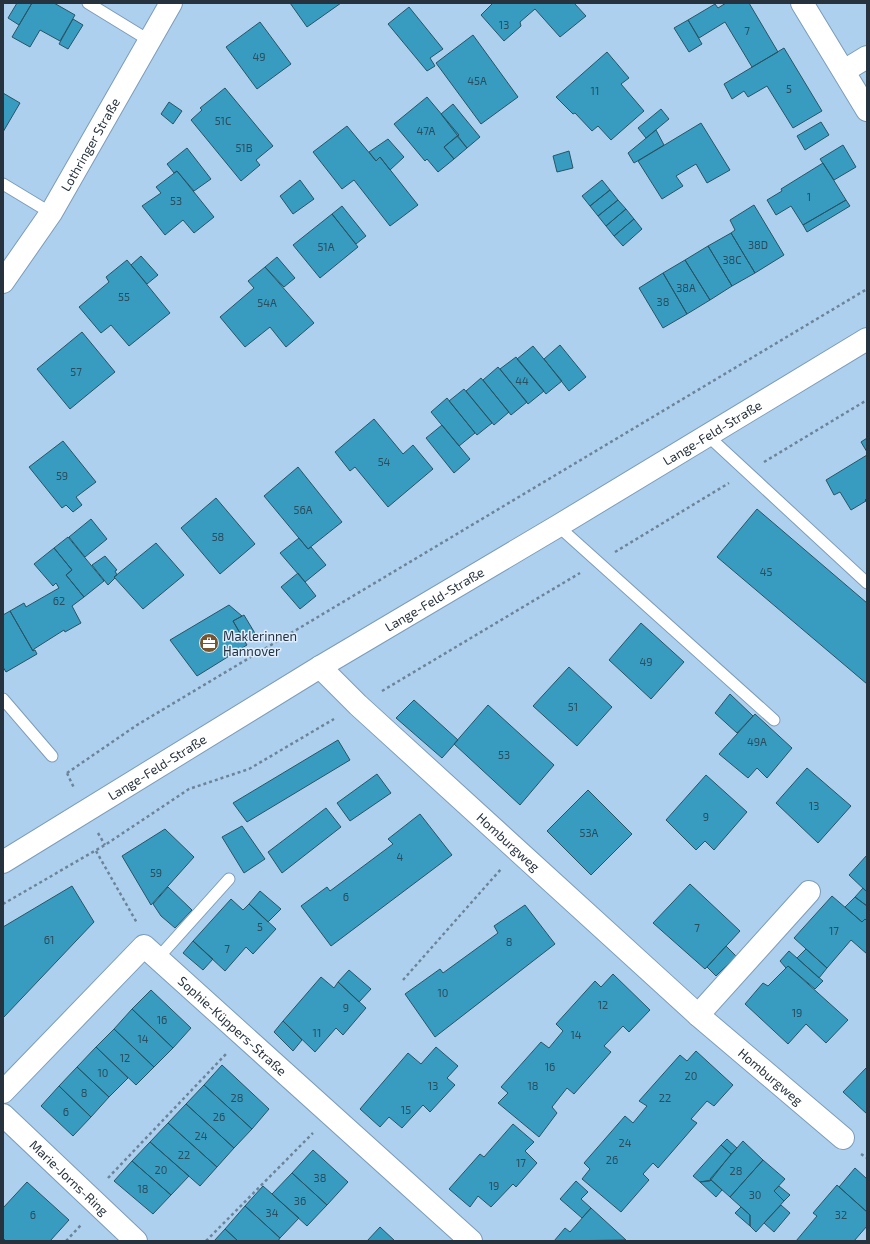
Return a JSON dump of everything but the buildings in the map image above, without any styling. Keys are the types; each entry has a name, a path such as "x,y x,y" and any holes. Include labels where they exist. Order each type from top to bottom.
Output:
{"street":[{"name":"Lothringer Straße","path":"3,282 51,213 172,3"},
{"path":"802,3 867,110"},
{"path":"844,71 867,57"},
{"name":"Lange-Feld-Straße","path":"3,862 93,808 320,666 558,526 867,339"},
{"name":"Homburgweg","path":"320,666 358,705 698,1016 843,1138"},
{"path":"698,1016 809,892"},
{"path":"3,1092 151,952"},
{"name":"Sophie-Küppers-Straße","path":"151,952 471,1241"},
{"name":"Marie-Jorns-Ring","path":"3,1114 136,1241"}],"lane":[{"path":"88,3 150,42"},
{"path":"3,184 51,213"},
{"path":"708,435 867,583"},
{"path":"558,526 774,720"},
{"path":"3,699 52,756"},
{"path":"151,952 229,879"}],"path":[{"path":"67,773 138,725 867,289"},
{"path":"3,904 96,851 189,789 249,769 599,562 867,400"},
{"path":"96,851 137,923 151,952"},
{"path":"403,980 518,851"},
{"path":"90,1198 244,1036"},
{"path":"206,1241 331,1115"}],"place":[{"name":"Maklerinnen Hannover","path":"209,643"}]}
